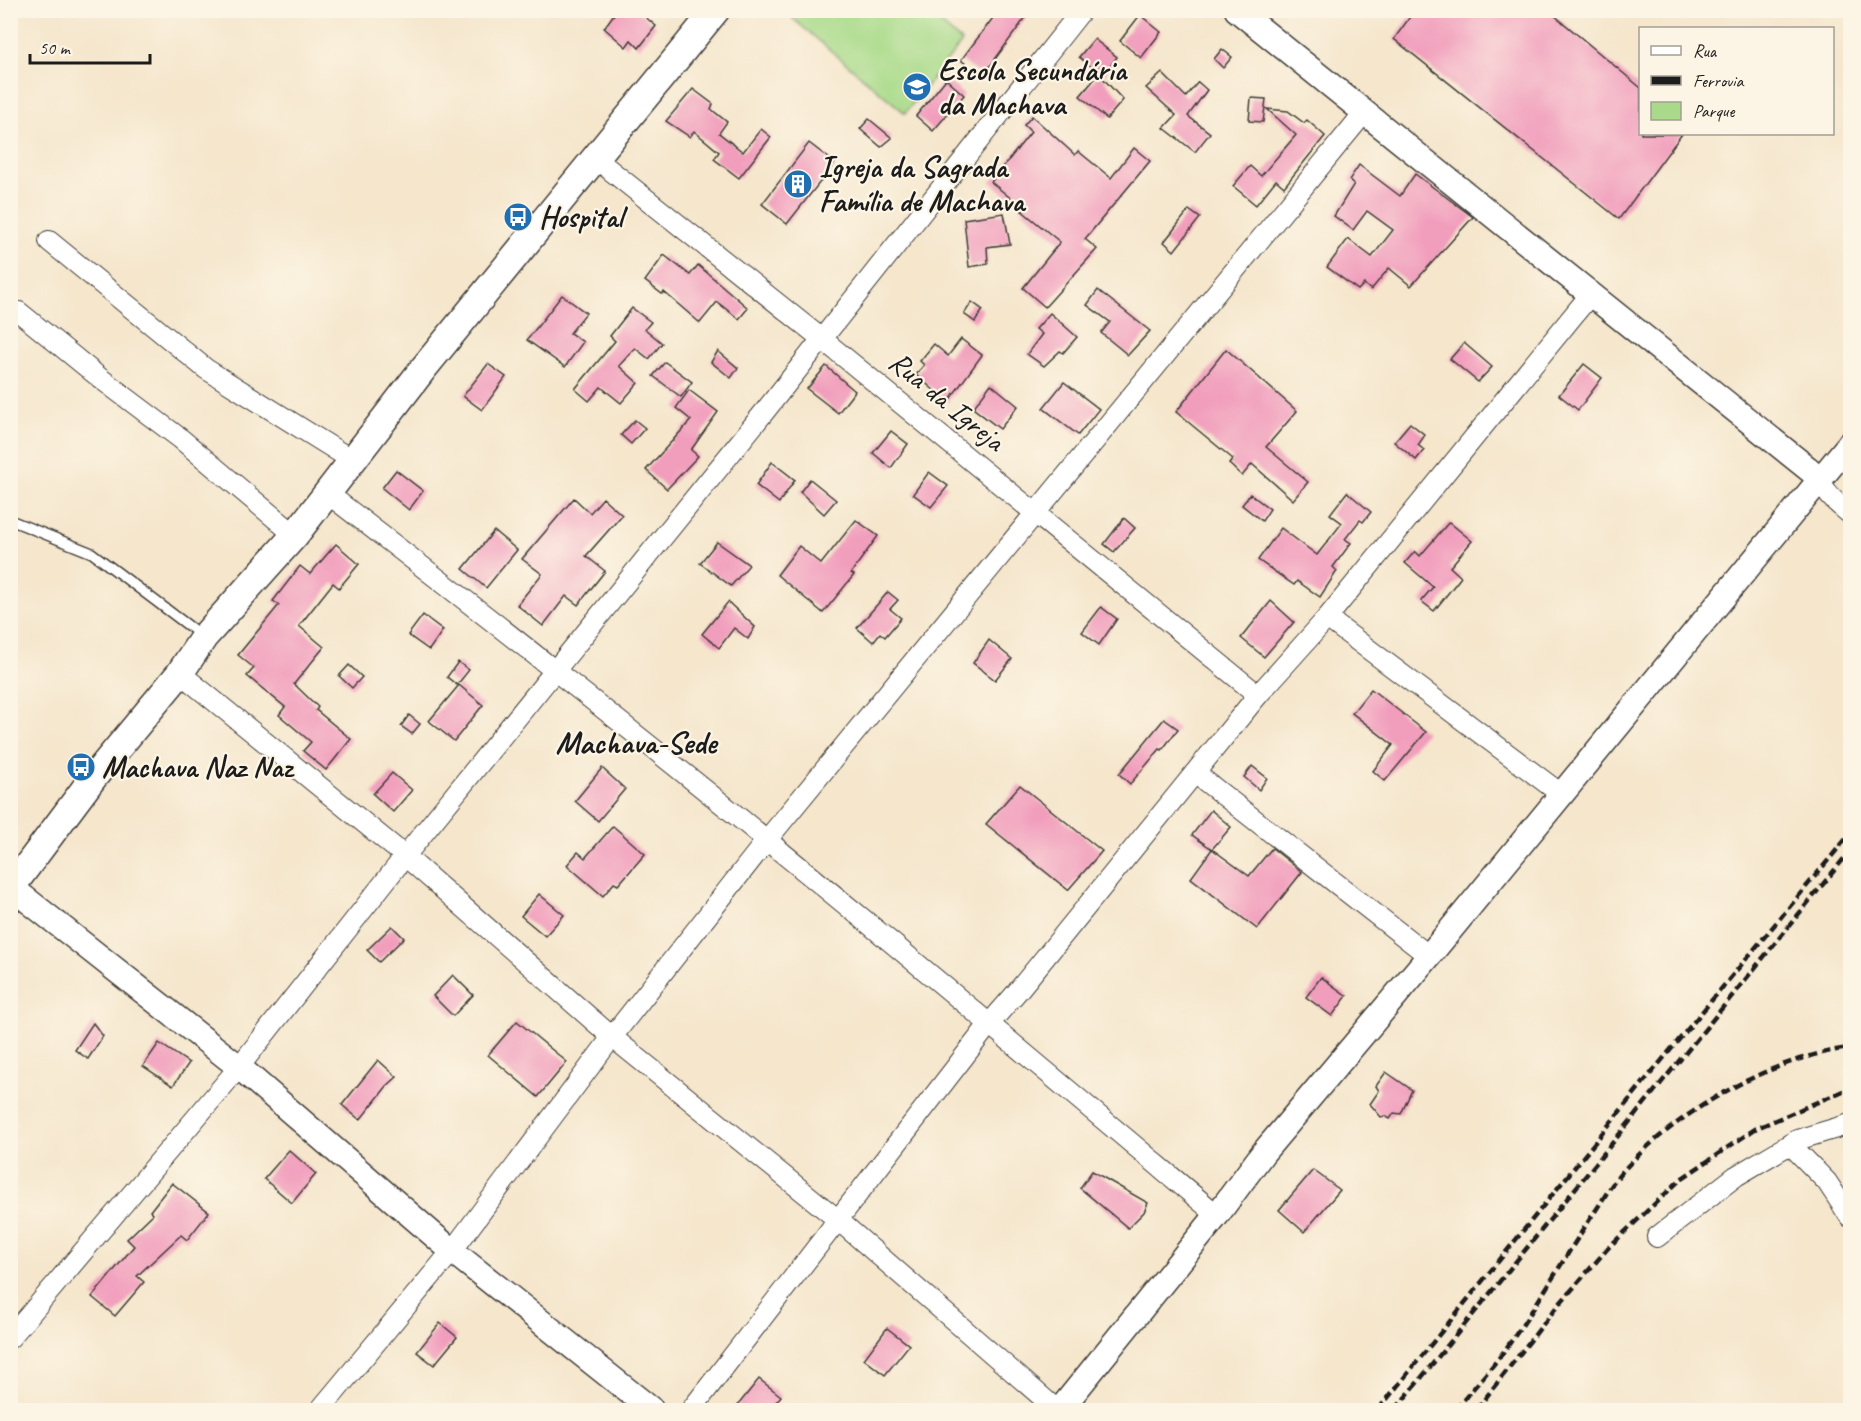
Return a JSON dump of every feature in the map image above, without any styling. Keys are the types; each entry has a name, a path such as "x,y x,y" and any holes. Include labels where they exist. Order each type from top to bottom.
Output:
{"main road":[{"path":"11,888 93,778 180,672 204,637 294,535 716,10"}],"street":[{"path":"10,1338 239,1067 405,856 822,339 1082,10"},
{"path":"1237,10 1821,479 1824,490 1830,498 1851,514"},
{"path":"320,1410 452,1251 612,1037 766,841 1364,113"},
{"name":"Rua da Igreja","path":"595,158 1036,512 1258,695"},
{"path":"49,241 206,369 352,460"},
{"path":"691,1410 990,1023 1258,695 1327,618 1590,295"},
{"path":"19,312 100,378 181,439 294,535"},
{"path":"180,672 405,856 612,1037 837,1219 1058,1410 1216,1215 1263,1153 1429,956 1851,442"},
{"path":"327,493 556,671 766,841 990,1023 1216,1215"},
{"path":"1327,618 1561,794"},
{"path":"1195,773 1429,956"},
{"path":"11,888 239,1067 452,1251 652,1410"},
{"path":"1657,1238 1736,1176 1797,1140 1851,1124"},
{"path":"1791,1145 1827,1182 1851,1217"}],"lane":[{"path":"10,520 92,554 204,637"}],"green space":[{"path":"798,11 927,11 962,42 905,113 792,18"}],"building":[{"path":"617,10 637,10 656,26 639,48 631,40 626,47 604,28"},
{"path":"999,10 1031,10 982,77 961,60"},
{"path":"1415,10 1548,10 1639,86 1639,135 1681,135 1619,219 1394,39"},
{"path":"1140,15 1161,32 1141,58 1120,41"},
{"path":"1094,39 1117,57 1103,76 1079,57"},
{"path":"1222,49 1232,57 1223,68 1214,59"},
{"path":"1162,73 1186,97 1198,82 1207,90 1188,116 1210,133 1195,152 1164,128 1176,115 1146,88"},
{"path":"1099,74 1123,100 1107,119 1080,96"},
{"path":"946,79 964,95 933,131 916,116"},
{"path":"693,89 713,104 711,109 727,122 719,133 743,152 761,129 771,137 739,178 714,159 719,152 694,131 690,137 666,121"},
{"path":"1251,98 1266,99 1263,122 1249,121"},
{"path":"1267,109 1288,111 1304,123 1307,120 1325,136 1284,187 1276,180 1256,205 1233,186 1250,166 1261,176 1296,135"},
{"path":"1032,116 1075,155 1078,151 1111,178 1134,148 1150,161 1085,239 1097,249 1045,307 1023,288 1060,242 991,182 1031,132 1024,125"},
{"path":"869,119 892,138 881,147 860,129"},
{"name":"Igreja da Sagrada Família de Machava","path":"809,143 835,163 787,224 762,204"},
{"path":"1359,165 1400,196 1415,174 1473,217 1411,286 1389,268 1371,290 1364,284 1358,290 1327,267 1348,239 1372,257 1393,230 1367,211 1353,230 1334,216 1354,184 1349,180"},
{"path":"1189,210 1200,218 1174,251 1164,242"},
{"path":"1004,213 1010,244 987,247 988,264 969,267 964,219"},
{"path":"664,255 690,275 698,265 748,308 739,319 717,302 700,323 664,292 662,294 645,281"},
{"path":"1098,290 1150,331 1128,355 1101,333 1110,322 1087,305"},
{"path":"562,295 586,313 570,333 583,342 565,367 527,340"},
{"path":"972,302 983,310 975,322 964,314"},
{"path":"632,308 651,322 645,329 662,343 649,359 635,348 619,366 638,383 621,403 601,387 589,401 575,389 615,341 610,336"},
{"path":"1050,313 1077,337 1063,353 1060,351 1044,366 1027,354 1042,334 1036,329"},
{"path":"961,339 982,355 948,402 916,375 924,365 920,361 934,344 948,356"},
{"path":"1464,343 1492,367 1478,382 1450,359"},
{"path":"1226,349 1297,411 1266,447 1308,482 1293,500 1252,464 1242,476 1229,464 1233,459 1176,412"},
{"path":"718,351 738,368 731,378 711,362"},
{"path":"665,362 692,382 681,397 653,376"},
{"path":"488,364 506,377 482,410 463,396"},
{"path":"1584,364 1602,378 1578,410 1559,395"},
{"path":"826,366 855,391 838,413 807,389"},
{"path":"1064,382 1099,409 1078,435 1043,408"},
{"path":"991,384 1018,406 1000,429 973,408"},
{"path":"689,390 718,412 691,450 698,456 667,489 646,470 691,420 676,408"},
{"path":"635,420 645,428 631,444 621,435"},
{"path":"1410,423 1425,435 1418,445 1424,450 1416,460 1394,442"},
{"path":"891,431 908,444 891,468 873,453"},
{"path":"772,462 795,480 779,503 756,485"},
{"path":"396,470 423,491 409,510 382,488"},
{"path":"929,472 948,486 931,507 913,494"},
{"path":"810,479 836,500 824,514 800,492"},
{"path":"1347,492 1371,512 1363,522 1360,520 1345,539 1351,543 1333,567 1337,571 1320,597 1297,581 1294,585 1258,560 1281,528 1317,555 1342,523 1330,514"},
{"path":"1250,494 1270,509 1262,521 1242,505"},
{"path":"574,498 590,513 603,498 622,515 586,556 605,571 578,605 566,596 543,626 517,605 542,574 522,559"},
{"path":"1124,518 1135,528 1114,552 1104,544"},
{"path":"856,520 878,536 851,573 854,575 823,613 777,575 799,546 821,564"},
{"path":"1449,522 1472,541 1450,567 1461,577 1434,611 1421,601 1433,587 1405,563 1415,551 1420,556"},
{"path":"494,531 517,550 486,588 463,569"},
{"path":"717,542 749,565 731,586 700,563"},
{"path":"336,544 359,564 339,588 333,583 299,626 324,647 294,684 318,707 316,710 351,739 326,770 303,751 311,742 279,715 285,707 247,676 254,668 238,655 279,605 273,601 300,566 310,574"},
{"path":"888,592 898,600 890,609 901,618 885,637 880,633 873,642 857,628"},
{"path":"1271,601 1294,622 1264,657 1241,638"},
{"path":"728,602 755,627 748,639 734,628 719,648 702,634"},
{"path":"1101,607 1117,619 1099,645 1082,632"},
{"path":"423,615 443,630 429,650 408,635"},
{"path":"989,640 1012,659 995,680 973,663"},
{"path":"458,662 469,670 457,685 447,677"},
{"path":"349,665 362,677 352,688 339,676"},
{"path":"459,685 483,705 454,741 429,721"},
{"path":"1371,689 1426,732 1385,781 1373,771 1393,745 1352,713"},
{"path":"409,715 420,724 412,734 401,726"},
{"path":"1164,719 1178,729 1130,784 1119,774"},
{"path":"1252,766 1267,778 1259,790 1244,777"},
{"path":"602,768 625,789 598,821 575,801"},
{"path":"392,773 412,790 393,812 373,794"},
{"path":"1020,785 1102,851 1068,890 986,824"},
{"path":"1211,810 1231,827 1212,849 1192,835"},
{"path":"613,826 645,854 618,885 614,883 603,896 567,865 578,852 585,858"},
{"path":"1272,848 1302,872 1257,929 1191,878 1212,849 1249,876"},
{"path":"539,894 564,915 545,936 521,916"},
{"path":"392,926 404,938 379,962 367,950"},
{"path":"453,975 473,995 453,1016 433,996"},
{"path":"1321,977 1347,996 1332,1016 1306,997"},
{"path":"517,1021 567,1062 538,1097 488,1055"},
{"path":"93,1023 103,1036 88,1059 75,1050"},
{"path":"159,1043 189,1063 173,1086 143,1066"},
{"path":"378,1060 397,1077 360,1120 342,1105"},
{"path":"1386,1072 1412,1090 1401,1114 1394,1113 1390,1119 1385,1116 1381,1117 1370,1104 1379,1091 1376,1086"},
{"path":"289,1150 316,1174 292,1203 264,1179"},
{"path":"1313,1170 1340,1190 1304,1232 1279,1210"},
{"path":"1092,1171 1148,1203 1144,1212 1128,1228 1080,1188"},
{"path":"172,1183 209,1212 187,1240 181,1235 137,1276 144,1282 115,1316 92,1297 134,1246 127,1239 153,1214 150,1211"},
{"path":"440,1323 457,1337 434,1365 417,1352"},
{"path":"887,1328 909,1345 885,1375 864,1359"},
{"path":"759,1379 781,1396 769,1410 734,1410"}],"railway":[{"path":"1378,1410 1638,1089 1850,834"},
{"path":"1395,1410 1850,851"},
{"path":"1455,1410 1512,1340 1614,1182 1644,1150 1669,1129 1726,1091 1789,1063 1820,1053 1850,1048"},
{"path":"1476,1410 1555,1309 1609,1247 1681,1179 1755,1129 1850,1088"}],"place":[{"name":"Escola Secundária da Machava","path":"917,87"},
{"name":"Igreja da Sagrada Família de Machava","path":"798,184"},
{"name":"Hospital","path":"518,217"},
{"name":"Machava Naz Naz","path":"81,767"}],"district":[{"name":"Machava-Sede","path":"636,742"}]}
